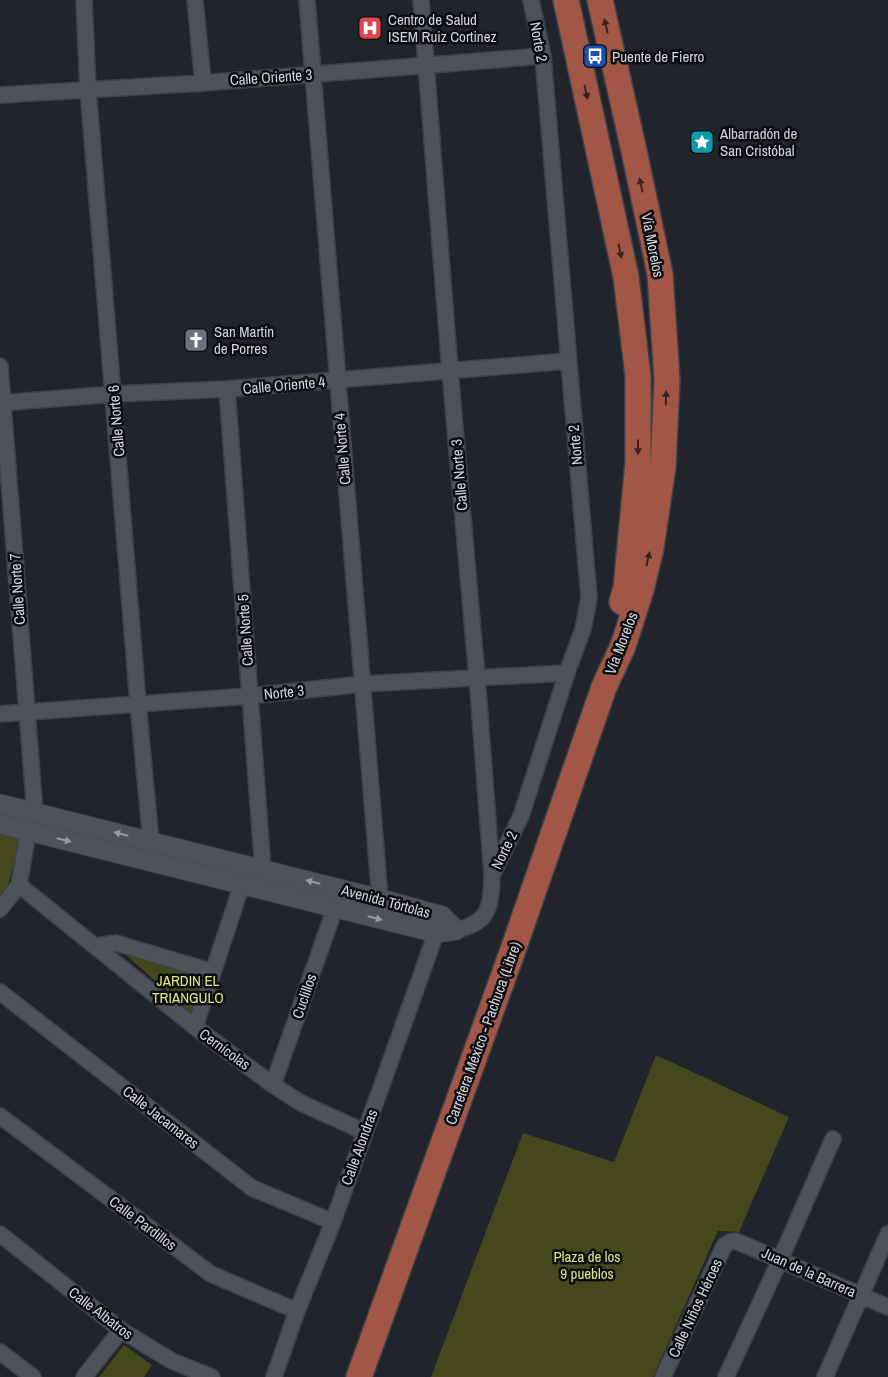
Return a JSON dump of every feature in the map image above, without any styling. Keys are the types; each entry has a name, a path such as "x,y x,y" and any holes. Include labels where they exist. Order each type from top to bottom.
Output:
{"main road":[{"name":"Vía Morelos","path":"566,0 626,277 638,376 638,462 626,588 604,687"},
{"name":"Vía Morelos","path":"600,0 660,274 666,380 663,467 651,548 623,646 604,687"},
{"name":"Carretera México - Pachuca (Libre)","path":"359,1377 513,950 604,687"}],"street":[{"name":"Calle Norte 6","path":"84,0 88,89 138,703 152,842"},
{"path":"195,0 203,82"},
{"name":"Calle Norte 4","path":"307,0 380,899"},
{"name":"Calle Norte 3","path":"421,0 492,875 492,892 488,910 477,924 456,930"},
{"name":"Norte 2","path":"492,875 520,816 567,673 584,629 589,598 542,56 531,0"},
{"name":"Calle Oriente 3","path":"0,95 203,82 542,56"},
{"name":"Calle Oriente 4","path":"2,402 114,394 227,389 568,361"},
{"name":"Calle Norte 7","path":"0,366 35,813"},
{"name":"Calle Norte 5","path":"227,389 263,870"},
{"name":"Norte 3","path":"0,714 250,696 362,684 567,673"},
{"name":"Avenida Tórtolas","path":"0,804 380,899 439,925"},
{"name":"Avenida Tórtolas","path":"0,824 335,908 439,925 456,930"},
{"path":"0,909 19,885 28,832"},
{"path":"196,1027 242,884"},
{"name":"Cernícolas","path":"19,885 196,1027 274,1085 301,1103 365,1132"},
{"name":"Cuclillos","path":"274,1085 335,908"},
{"name":"Calle Alondras","path":"274,1377 297,1310 333,1222 439,925"},
{"path":"96,946 116,943 213,972"},
{"name":"Calle Jacamares","path":"0,992 252,1188 333,1222"},
{"name":"Calle Pardillos","path":"0,1116 211,1274 297,1310"},
{"path":"726,1377 780,1260 832,1139"},
{"name":"Calle Albatros","path":"0,1234 121,1330 172,1361 212,1377"},
{"path":"825,1377 888,1234"},
{"name":"Juan de la Barrera","path":"730,1242 736,1241 888,1307"},
{"name":"Calle Niños Héroes","path":"663,1377 724,1246 730,1242"},
{"path":"84,1377 121,1330"},
{"path":"0,1352 33,1377"}],"green space":[{"path":"0,834 20,839 8,886 0,897"},
{"name":"JARDIN EL TRIANGULO","path":"125,954 208,977 195,1016"},
{"name":"Plaza de los 9 pueblos","path":"656,1055 789,1117 739,1232 718,1231 653,1377 431,1377 523,1133 614,1162"},
{"path":"124,1345 152,1365 144,1377 99,1377"}],"place":[{"name":"Centro de Salud ISEM Ruiz Cortinez","path":"370,28"},
{"name":"Puente de Fierro","path":"595,56"},
{"name":"Albarradón de San Cristóbal","path":"702,142"},
{"name":"San Martín de Porres","path":"196,340"}]}
